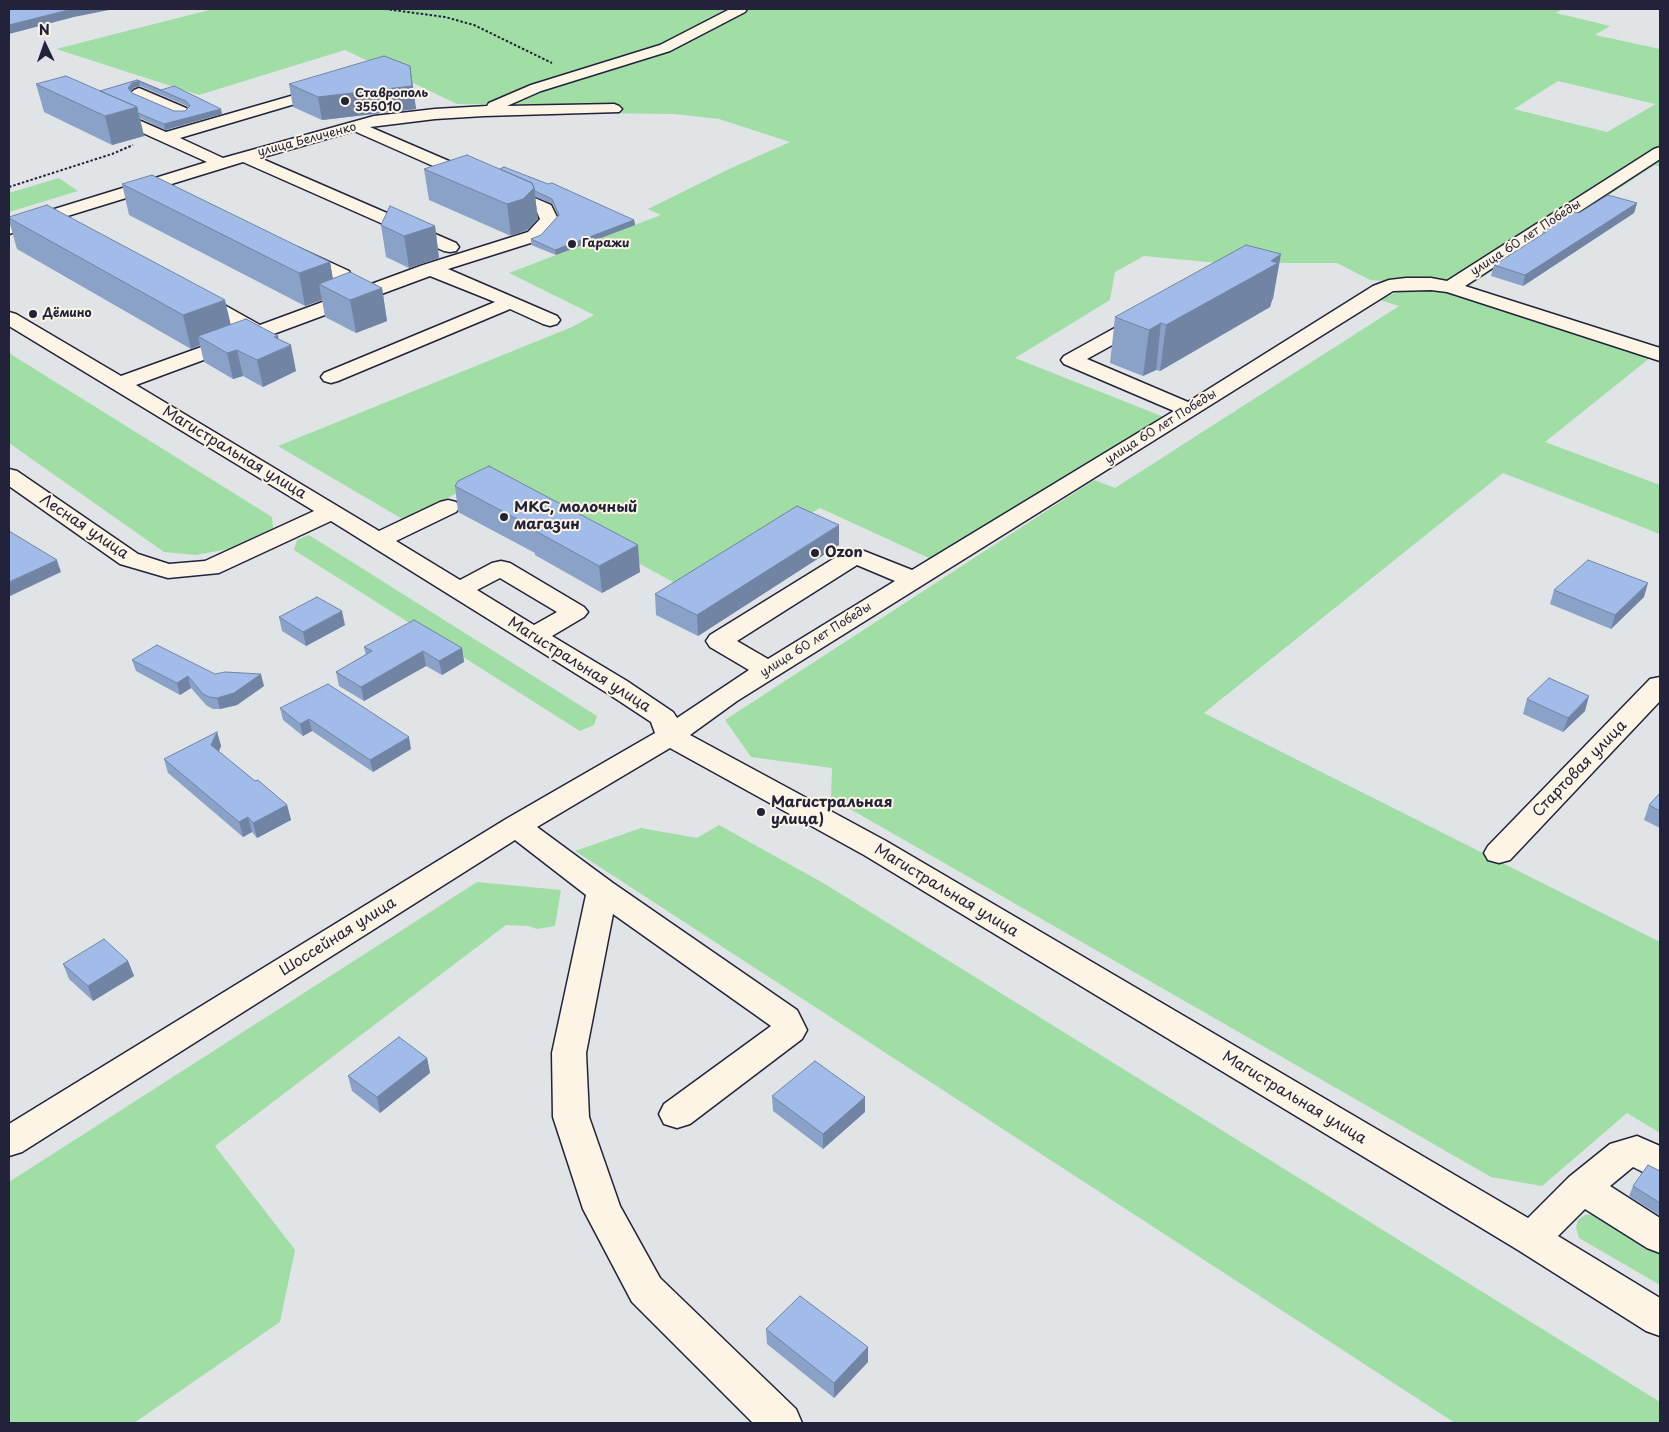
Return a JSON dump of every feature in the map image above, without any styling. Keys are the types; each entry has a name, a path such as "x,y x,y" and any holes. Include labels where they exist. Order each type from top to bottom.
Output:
{"street":[{"path":"484,110 536,88 665,48 740,9"},
{"path":"160,136 341,86"},
{"path":"139,93 181,111"},
{"path":"114,114 154,100"},
{"path":"97,107 222,163"},
{"name":"улица Беличенко","path":"9,229 245,156 354,126 395,118 484,110 614,110"},
{"path":"120,384 430,269 534,236 549,219 545,209 354,126"},
{"name":"улица 60 лет Победы","path":"670,736 727,695 1190,410 1380,290 1389,286 1406,284 1431,284 1450,287 1660,152"},
{"path":"245,156 450,247"},
{"path":"158,183 176,192"},
{"path":"281,244 342,275"},
{"path":"430,269 550,320"},
{"path":"1450,287 1660,355"},
{"path":"184,290 260,333"},
{"path":"330,377 499,308 509,301"},
{"path":"1166,307 1071,360 1190,410"},
{"name":"Магистральная улица","path":"9,318 534,636 663,718 670,736 875,848 1531,1239 1660,1319"},
{"name":"Лесная улица","path":"9,476 129,559 168,570 210,568 332,512"},
{"path":"378,540 448,507"},
{"path":"768,670 719,641 855,556 914,580"},
{"path":"459,590 501,568 575,612 534,636"},
{"name":"Стартовая улица","path":"1499,853 1660,685"},
{"name":"Шоссейная улица","path":"9,1142 516,826 670,736"},
{"path":"516,826 602,891 785,1019 790,1030 677,1114"},
{"path":"602,891 569,1053 571,1117 602,1209 646,1290 781,1423"},
{"path":"1531,1239 1582,1188 1623,1154 1637,1151 1660,1164"},
{"path":"1582,1188 1660,1237"}],"path":[{"path":"385,9 445,17 474,25 514,43 572,76"},
{"path":"9,187 112,154 160,136"}],"green space":[{"path":"213,9 1563,9 1556,13 1610,26 1595,35 1660,49 1660,167 1655,165 1469,286 1656,347 1660,343 1660,359 1651,357 1545,442 1660,485 1660,534 1503,473 1204,713 1660,942 1660,1133 1627,1113 1542,1186 1491,1177 831,798 832,768 751,757 725,720 1094,480 1115,488 1399,306 1380,300 1397,292 1384,281 1370,280 1337,263 1218,263 1144,256 1115,272 1110,300 1015,358 1164,417 931,559 820,508 684,588 485,479 404,520 278,446 572,327 594,315 509,273 661,215 648,209 729,169 790,142 719,119 674,114 590,113 593,105 457,104 345,50 199,95 56,49","holes":["1558,81 1656,104 1607,132 1514,109"]},
{"path":"59,178 78,191 9,212 9,193"},
{"path":"9,353 272,517 273,528 228,549 196,555 164,552 9,443"},
{"path":"309,535 597,716 594,725 580,731 294,550 297,540"},
{"path":"719,825 825,884 1660,1402 1660,1423 1455,1423 575,851 641,828 697,838"},
{"path":"477,882 561,890 555,926 537,929 528,926 506,925 215,1146 295,1250 280,1322 134,1423 9,1423 9,1182"},
{"path":"1596,1214 1660,1249 1660,1285 1579,1238 1576,1227 1578,1220 1585,1215"}],"building":[{"path":"9,9 72,9 9,25"},
{"path":"384,56 410,66 412,86 318,97 289,84"},
{"path":"66,76 137,107 105,116 36,84"},
{"path":"137,80 161,90 174,86 221,109 164,124 138,113 137,107 100,91","holes":["139,81 186,101 190,106 185,111 174,111 132,93 128,88 132,83"]},
{"path":"467,155 532,183 534,188 523,199 507,204 424,169"},
{"path":"504,167 548,184 552,183 634,220 555,250 531,239 541,235 559,215 552,199 535,191 532,183 500,169"},
{"path":"152,175 330,262 299,273 122,184"},
{"path":"1608,195 1637,203 1525,275 1494,265 1546,232 1543,231 1574,212 1579,213"},
{"path":"47,205 225,300 183,315 9,218"},
{"path":"390,206 435,226 404,236 381,225"},
{"path":"1246,245 1281,254 1271,261 1278,263 1166,325 1161,323 1149,330 1115,317"},
{"path":"350,272 382,288 350,300 319,284"},
{"path":"246,319 278,336 274,337 291,345 257,360 237,350 227,353 198,336"},
{"path":"489,466 638,545 599,566 532,529 534,528 455,486 458,481"},
{"path":"797,506 839,525 697,615 655,594"},
{"path":"9,531 57,560 9,582"},
{"path":"1588,560 1648,583 1615,615 1554,590"},
{"path":"317,597 342,611 303,632 279,617"},
{"path":"414,620 462,648 439,661 423,651 361,687 336,672 372,651 364,647"},
{"path":"157,645 215,674 225,672 261,674 234,693 217,698 209,697 203,694 188,676 177,683 132,660"},
{"path":"1549,678 1589,696 1568,718 1527,699"},
{"path":"328,684 409,737 370,760 309,719 300,724 280,708"},
{"path":"217,732 211,745 255,781 258,780 287,805 253,823 248,817 239,822 164,759"},
{"path":"1660,793 1660,811 1649,805"},
{"path":"104,939 128,961 88,986 63,964"},
{"path":"399,1037 427,1058 377,1097 348,1076"},
{"path":"815,1061 865,1097 823,1134 772,1096"},
{"path":"1648,1165 1660,1171 1660,1203 1633,1186"},
{"path":"800,1296 868,1347 834,1383 766,1329"}],"place":[{"name":"Ставрополь 355010","path":"345,101"},
{"name":"Гаражи","path":"572,244"},
{"name":"Дёмино","path":"33,314"},
{"name":"МКС, молочный магазин","path":"504,517"},
{"name":"Ozon","path":"815,553"},
{"name":"Магистральная улица)","path":"761,812"}]}
